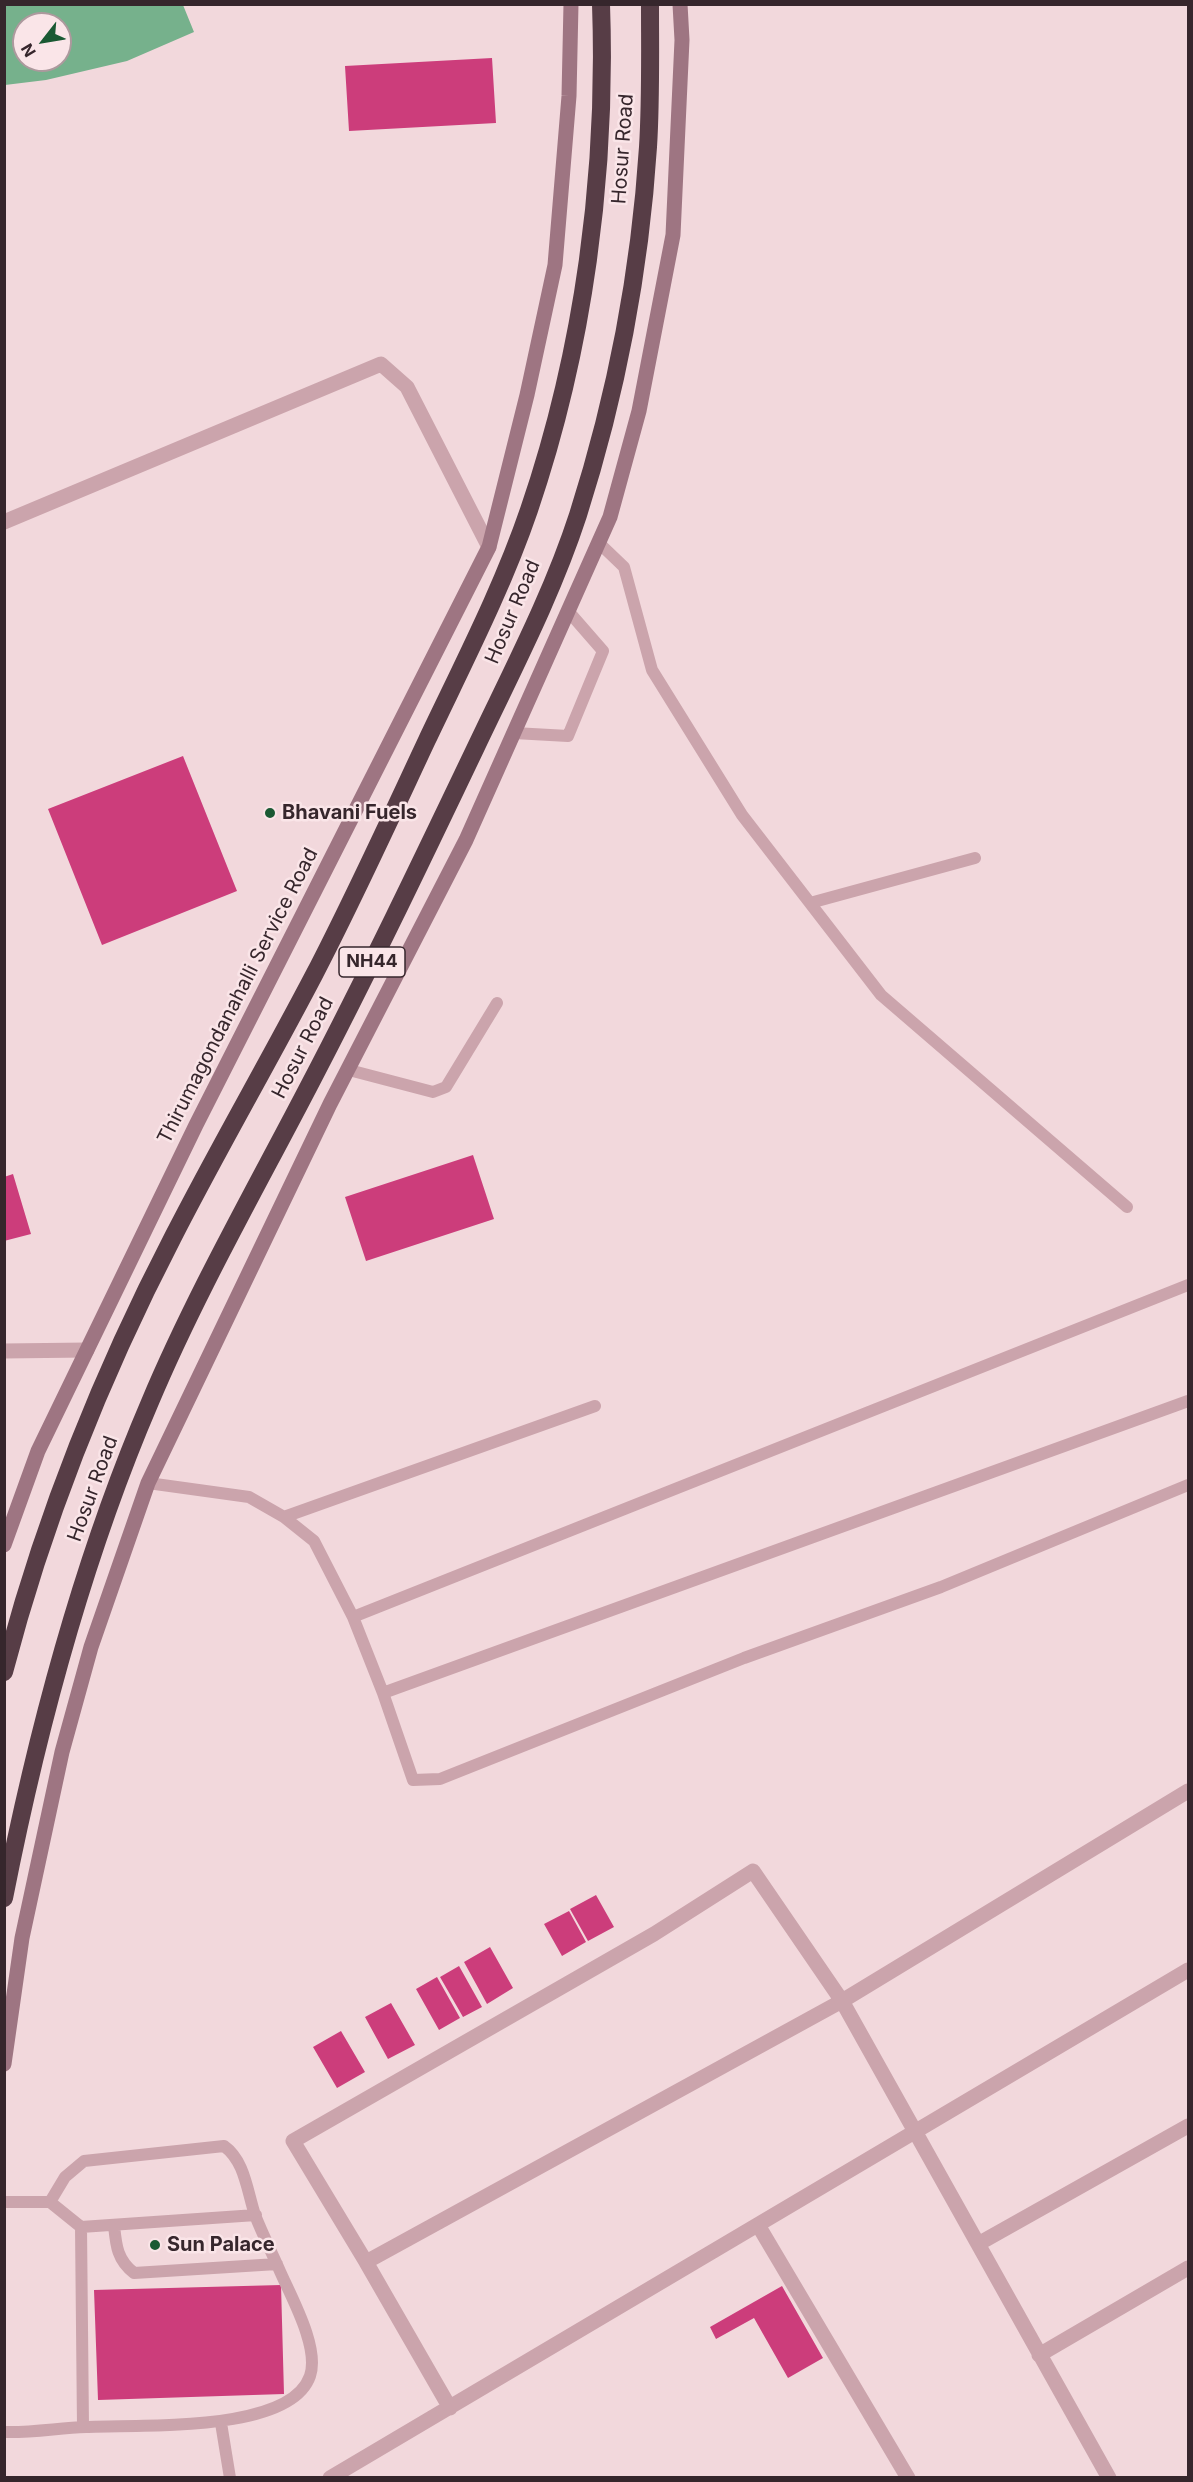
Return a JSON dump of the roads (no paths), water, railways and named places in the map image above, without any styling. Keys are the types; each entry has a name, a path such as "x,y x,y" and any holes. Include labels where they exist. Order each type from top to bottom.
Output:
{"highway":[{"name":"Hosur Road","path":"4,1672 60,1494 129,1330 171,1240 314,975 484,620 530,507 559,408 590,243 601,99 601,4"},
{"name":"Hosur Road","path":"4,1898 33,1771 93,1554 151,1399 416,873 530,632 577,519 611,400 636,266 648,145 650,4"}],"street":[{"name":"Thirumagondanahalli Service Road","path":"4,1545 38,1451 196,1125 489,547 527,395 555,265 568,96 571,4"},
{"path":"4,2064 22,1938 62,1752 92,1647 148,1483 349,1070 466,840 600,544 639,411 673,235 682,40 680,4"},
{"path":"4,522 381,364 407,387 489,547"},
{"path":"4,1351 87,1350"},
{"path":"366,2262 842,2001 1188,1791"},
{"path":"450,2408 366,2262 292,2141 654,1934 753,1871 842,2001 917,2131 1109,2478"},
{"path":"330,2478 1188,1970"},
{"path":"978,2244 1188,2126"},
{"path":"758,2224 908,2478"},
{"path":"1039,2355 1188,2268"}],"lane":[{"path":"600,544 624,567 652,670 742,815 881,995 1127,1207"},
{"path":"514,734 568,736 603,651 569,612"},
{"path":"810,903 975,858"},
{"path":"349,1070 433,1092 446,1087 497,1003"},
{"path":"353,1617 1188,1285"},
{"path":"384,1693 1188,1401"},
{"path":"284,1517 596,1406"},
{"path":"148,1483 249,1497 284,1517 314,1541 353,1617 384,1693 413,1780 440,1779 744,1658 941,1587 1188,1485"},
{"path":"4,2432 38,2433 83,2427 221,2423 272,2408 302,2392 310,2375 313,2358 310,2349 256,2215 243,2171 233,2152 224,2146 84,2161 64,2177 50,2202"},
{"path":"4,2202 50,2202 81,2227 256,2215"},
{"path":"114,2225 117,2251 123,2265 134,2273 277,2264"},
{"path":"81,2227 83,2427"},
{"path":"221,2423 230,2478"}],"place":[{"name":"Bhavani Fuels","path":"270,813"},
{"name":"Sun Palace","path":"155,2245"}]}
